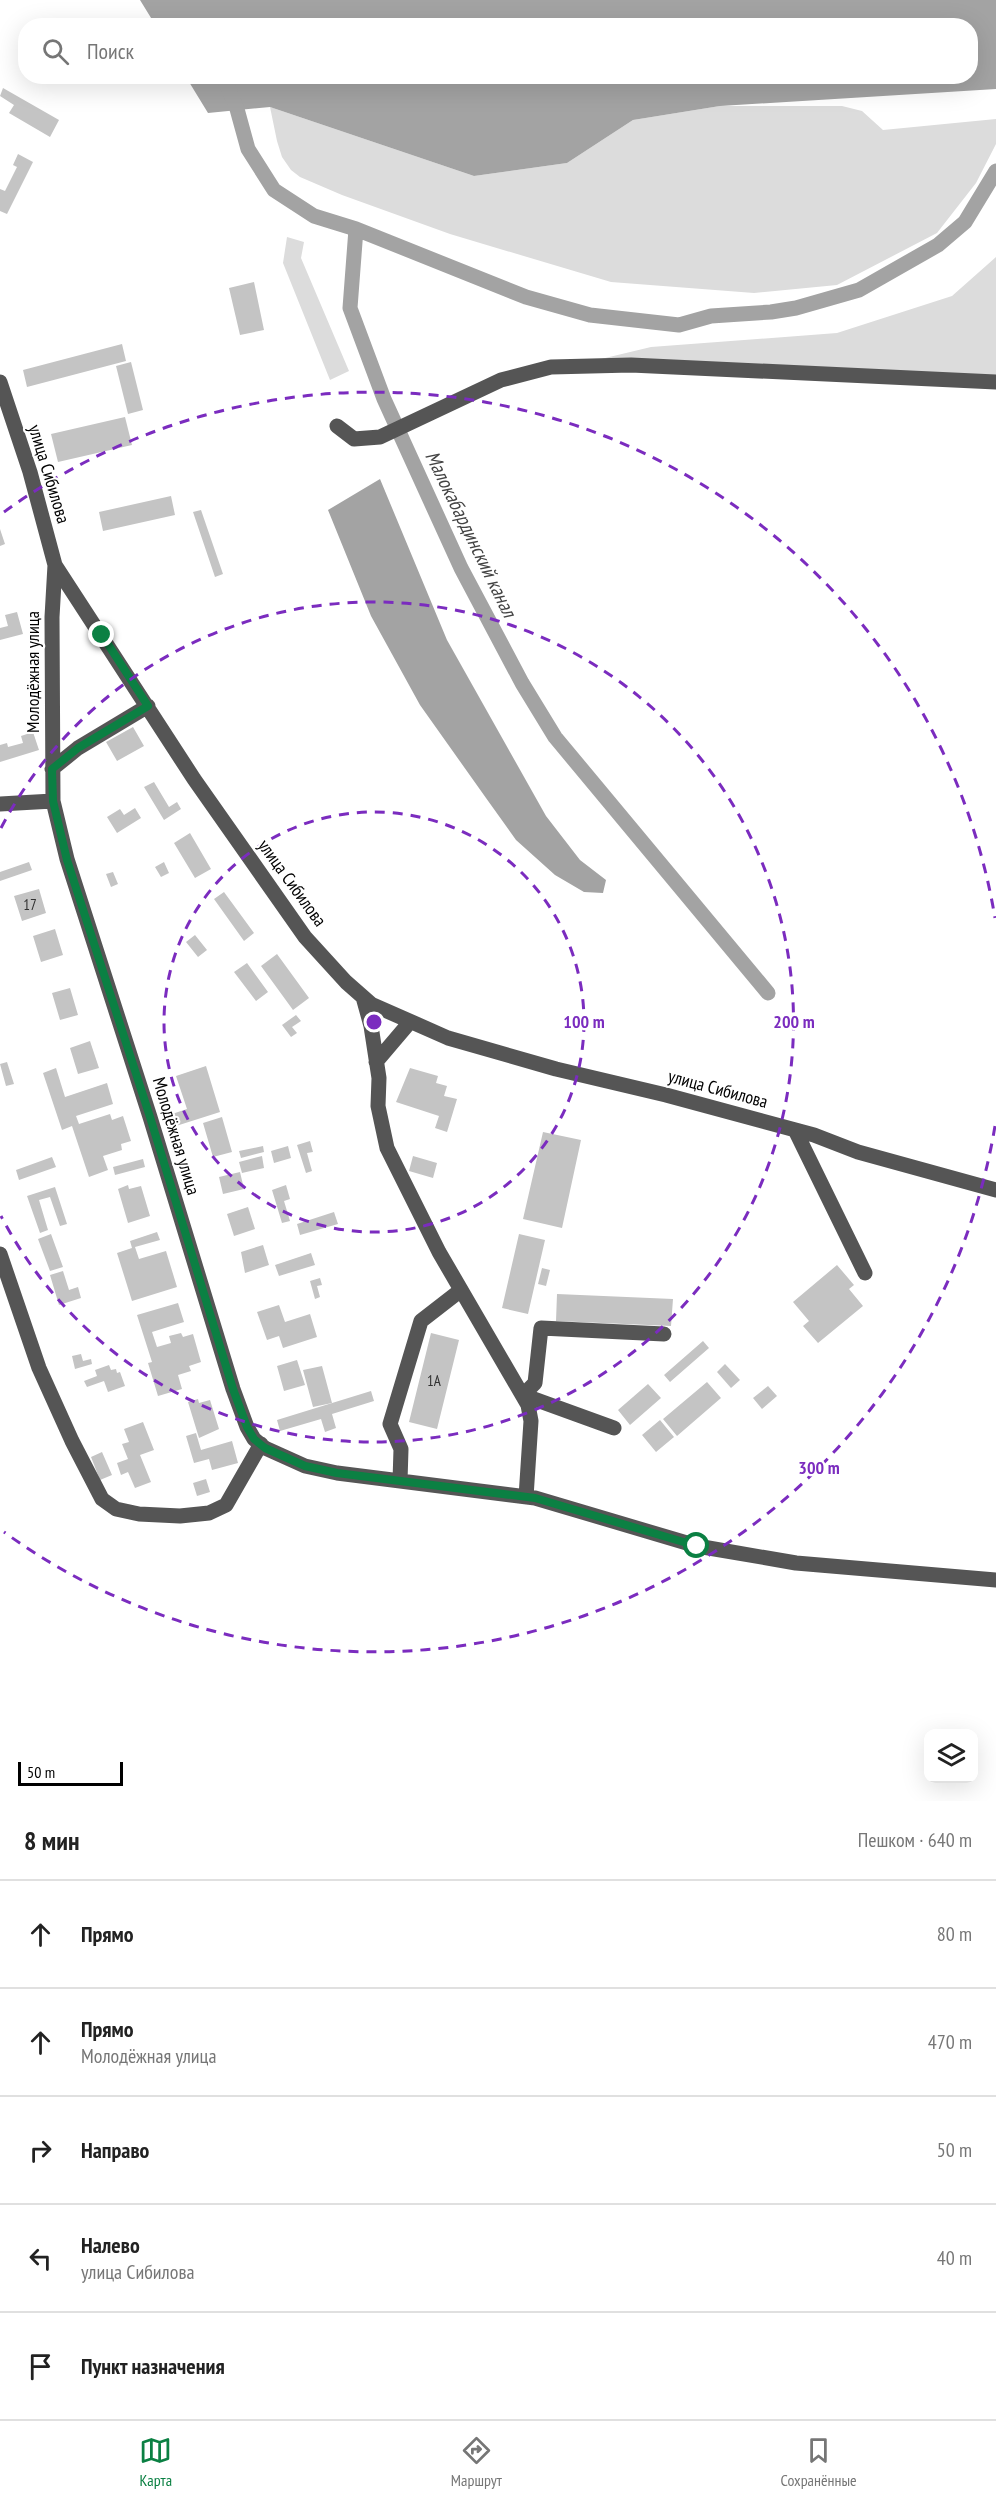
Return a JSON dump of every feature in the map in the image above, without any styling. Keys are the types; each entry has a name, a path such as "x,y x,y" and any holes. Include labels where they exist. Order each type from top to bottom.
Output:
{"street":[{"path":"336,426 354,439 381,437 501,380 551,367 631,365 996,382"},
{"name":"улица Сибилова","path":"0,382 30,472 56,565 194,779 305,937 346,982 371,1004 448,1038 555,1069 666,1095 795,1130 858,1152 996,1190"},
{"name":"Молодёжная улица","path":"56,565 52,617 53,801 67,860 150,1117 233,1389 247,1427 261,1444 305,1466 337,1473 526,1497 697,1546 807,1564 996,1580"},
{"path":"52,769 78,748 148,706"},
{"path":"0,804 53,801"},
{"path":"363,997 371,1026 379,1078 378,1106 387,1148 439,1252 523,1395 531,1421 526,1497"},
{"path":"376,1062 410,1022"},
{"path":"795,1130 865,1273"},
{"path":"0,1254 39,1368 72,1441 102,1499 116,1509 139,1514 209,1513 225,1505 261,1444"},
{"path":"400,1481 401,1449 390,1424 421,1321 461,1290"},
{"path":"523,1395 535,1383 541,1328 664,1334"},
{"path":"523,1395 614,1428"}],"shaded area":[{"path":"140,0 996,0 996,89 720,106 633,120 567,163 474,176 270,107 208,113 190,84 978,84 978,18 151,18"},
{"path":"720,106 842,106 862,111 883,130 996,119 996,144 976,183 937,233 837,285 754,293 611,282 450,234 342,195 300,177 291,170 282,157 270,107 474,176 567,163 633,120"},
{"path":"287,237 304,242 301,258 349,371 330,380 283,263"},
{"path":"996,257 996,377 601,359 651,347 837,333 952,296"},
{"path":"380,479 447,640 546,816 580,860 606,880 603,893 584,892 555,875 516,840 420,705 371,616 328,510"}],"building":[{"path":"3,88 59,120 50,137 9,113 14,105 0,96"},
{"path":"18,154 33,162 7,214 0,211 0,189 5,191 17,167 13,165"},
{"path":"254,282 264,330 240,335 229,288"},
{"path":"122,344 126,361 27,387 23,370"},
{"path":"131,362 143,410 128,414 116,366"},
{"path":"125,417 132,445 58,462 51,434"},
{"path":"171,496 175,515 103,531 99,512"},
{"path":"201,510 223,574 215,577 193,512"},
{"path":"0,529 5,544 0,546"},
{"path":"17,612 23,634 0,640 0,628 8,626 5,615"},
{"path":"133,727 144,746 117,761 106,742"},
{"path":"33,732 39,750 0,762 0,745 7,743 8,747 23,743 21,736"},
{"path":"154,782 169,807 177,802 181,809 164,820 144,787"},
{"path":"135,808 141,818 117,833 107,817 120,809 124,815"},
{"path":"190,833 211,869 195,878 174,843"},
{"path":"29,862 32,870 0,881 0,872"},
{"path":"164,862 169,873 161,877 155,867"},
{"path":"113,872 118,884 111,887 106,874"},
{"path":"39,889 46,913 22,921 14,896"},
{"path":"224,892 254,933 244,941 214,899"},
{"path":"55,929 63,955 41,962 33,936"},
{"path":"195,935 207,950 198,957 186,942"},
{"path":"277,954 309,998 293,1010 261,966"},
{"path":"247,963 268,992 256,1001 234,972"},
{"path":"70,988 78,1015 60,1020 52,993"},
{"path":"296,1015 301,1021 292,1027 297,1033 291,1037 282,1025"},
{"path":"90,1041 99,1068 78,1074 70,1048"},
{"path":"7,1062 14,1084 6,1086 0,1064"},
{"path":"206,1066 220,1112 176,1126 172,1114 187,1109 176,1076"},
{"path":"56,1068 65,1097 107,1083 113,1104 76,1116 79,1124 110,1114 112,1120 123,1116 131,1141 121,1144 122,1150 103,1156 108,1170 89,1177 72,1126 62,1130 43,1073"},
{"path":"410,1068 438,1076 436,1083 447,1086 444,1096 457,1099 447,1132 435,1128 439,1116 396,1102"},
{"path":"222,1117 232,1152 213,1157 203,1123"},
{"path":"543,1132 581,1140 562,1228 523,1219"},
{"path":"310,1141 313,1152 307,1153 312,1171 306,1173 297,1145"},
{"path":"263,1146 264,1152 241,1158 239,1151"},
{"path":"288,1146 291,1158 274,1163 271,1151"},
{"path":"262,1156 264,1168 242,1173 239,1162"},
{"path":"413,1156 437,1163 433,1178 409,1171"},
{"path":"52,1157 56,1167 19,1180 16,1170"},
{"path":"143,1159 145,1167 115,1175 113,1167"},
{"path":"240,1172 244,1189 223,1194 219,1177"},
{"path":"128,1185 129,1189 141,1186 150,1216 128,1223 118,1189"},
{"path":"286,1185 290,1199 284,1201 290,1221 282,1223 272,1190"},
{"path":"55,1187 67,1224 60,1226 50,1197 39,1200 48,1230 40,1233 27,1196"},
{"path":"248,1207 255,1229 234,1236 227,1214"},
{"path":"334,1212 338,1224 300,1235 297,1224"},
{"path":"157,1232 160,1240 135,1247 139,1259 166,1251 177,1287 132,1301 117,1253 132,1248 130,1241"},
{"path":"51,1234 63,1267 50,1271 38,1239"},
{"path":"519,1234 545,1240 528,1314 502,1308"},
{"path":"263,1245 269,1265 245,1273 241,1252"},
{"path":"311,1253 315,1265 279,1276 275,1265"},
{"path":"837,1265 854,1285 849,1289 863,1306 818,1343 803,1326 809,1321 793,1302"},
{"path":"542,1268 550,1270 546,1286 538,1284"},
{"path":"63,1271 69,1290 78,1287 81,1298 59,1305 50,1275"},
{"path":"320,1278 322,1285 317,1286 320,1297 315,1299 310,1281"},
{"path":"557,1294 673,1299 671,1326 556,1321"},
{"path":"178,1303 184,1322 152,1332 157,1347 171,1343 169,1336 181,1333 183,1337 193,1334 201,1362 189,1366 191,1371 178,1375 182,1389 158,1396 148,1363 152,1362 137,1315"},
{"path":"279,1305 285,1322 310,1314 317,1337 283,1348 279,1336 267,1340 257,1312"},
{"path":"431,1333 459,1340 437,1429 409,1422"},
{"path":"703,1341 709,1348 670,1382 664,1375"},
{"path":"81,1354 83,1361 91,1359 92,1364 75,1369 72,1356"},
{"path":"297,1360 305,1385 284,1391 277,1366"},
{"path":"725,1364 740,1380 731,1388 717,1372"},
{"path":"109,1365 111,1370 116,1369 117,1373 120,1372 125,1386 108,1392 104,1381 87,1387 84,1381 97,1376 95,1370"},
{"path":"322,1366 332,1403 313,1407 303,1370"},
{"path":"707,1382 721,1398 677,1436 663,1419"},
{"path":"648,1384 661,1398 630,1425 618,1410"},
{"path":"768,1386 777,1396 762,1409 753,1398"},
{"path":"371,1391 374,1401 332,1414 336,1428 325,1432 321,1419 280,1431 277,1420"},
{"path":"198,1399 199,1403 210,1400 219,1429 199,1438 188,1402"},
{"path":"660,1420 674,1437 656,1452 642,1435"},
{"path":"143,1422 154,1450 140,1455 151,1482 135,1488 128,1472 121,1475 117,1463 128,1459 122,1444 129,1442 124,1429"},
{"path":"196,1433 201,1450 232,1441 238,1463 212,1470 209,1459 194,1463 186,1436"},
{"path":"102,1452 112,1475 100,1480 91,1457"},
{"path":"206,1479 210,1492 197,1496 193,1483"}],"waterway":[{"name":"Малокабардинский канал","path":"226,84 237,109 248,149 274,190 314,216 356,229 350,308 384,399 461,568 522,683 555,737 768,993"},
{"path":"356,229 526,297 590,315 679,325 711,316 796,308 859,290 938,245 965,222 996,171"}],"route":[{"path":"102,635 148,706 78,748 52,769 53,801 67,860 150,1117 233,1389 247,1427 254,1439 265,1448 305,1466 337,1473 535,1498 697,1546"}]}
